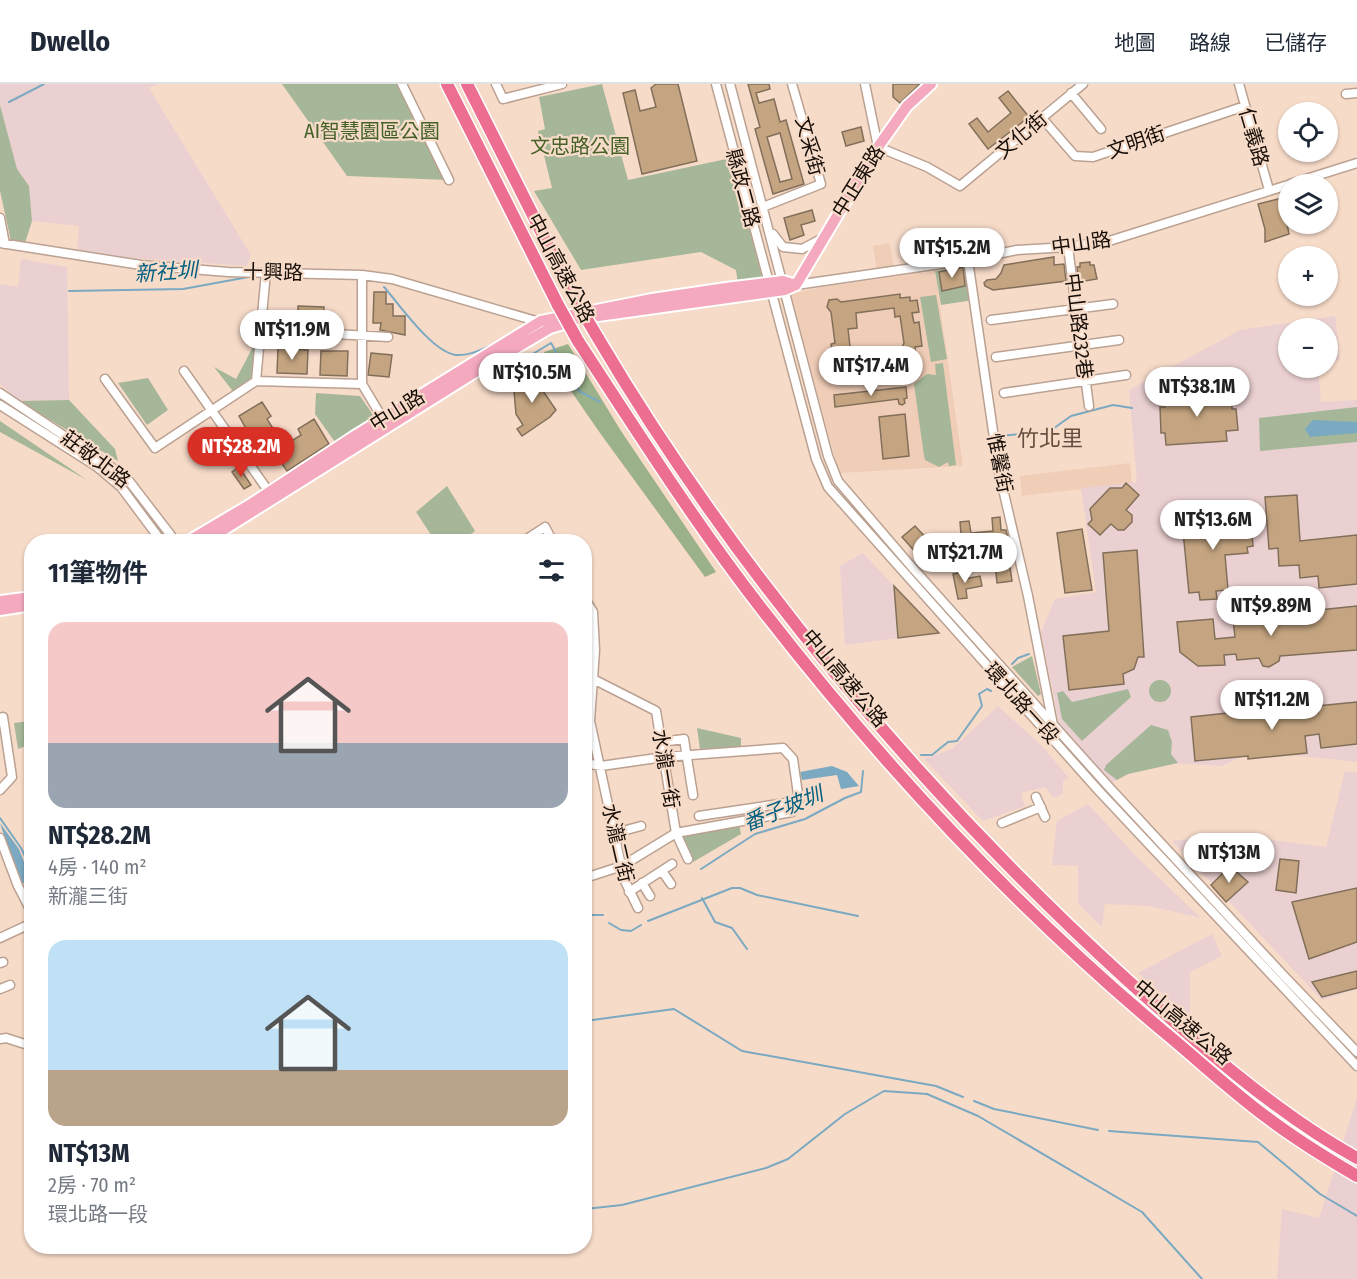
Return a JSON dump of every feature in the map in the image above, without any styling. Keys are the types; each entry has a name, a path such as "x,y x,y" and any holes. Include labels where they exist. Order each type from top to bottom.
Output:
{"highway":[{"name":"中山高速公路","path":"447,84 578,341 689,511 761,609 831,694 927,804 1013,893 1131,1004 1265,1116 1357,1176"},
{"name":"中山高速公路","path":"467,84 576,301 634,398 755,570 818,650 947,801 1072,929 1201,1045 1271,1100 1357,1158"}],"main road":[{"name":"中正東路","path":"788,285 823,238 878,147 907,106 931,84"},
{"name":"中山路","path":"200,534 383,418 545,325 788,285"},
{"name":"中山路","path":"218,534 545,325"},
{"path":"0,601 24,598"},
{"path":"0,610 24,606"}],"street":[{"path":"402,84 449,180"},
{"path":"496,84 502,99 562,84"},
{"name":"縣政二路","path":"716,84 770,287"},
{"name":"縣政二路","path":"730,84 769,230 788,285"},
{"name":"文采街","path":"763,207 821,184 792,84"},
{"path":"865,84 878,147"},
{"name":"文化街","path":"878,147 927,167 960,186 1083,84"},
{"name":"仁義路","path":"1239,84 1269,190"},
{"path":"1071,93 1101,129"},
{"path":"1346,94 1357,93"},
{"name":"文明街","path":"1042,118 1075,156 1093,157 1245,106"},
{"name":"中山路","path":"1323,174 1357,163"},
{"name":"中山路","path":"788,285 969,260 1017,250 1068,247 1108,241 1278,188"},
{"path":"0,218 3,244"},
{"path":"769,230 783,247 802,249 823,238"},
{"name":"十興路","path":"3,244 141,265 362,275 392,279 545,325"},
{"name":"中山路232巷","path":"1068,247 1089,406"},
{"name":"惟馨街","path":"969,260 999,472 1028,596 1054,724"},
{"path":"256,381 266,272"},
{"path":"362,275 362,384 383,418"},
{"name":"環北路一段","path":"788,285 828,456 838,481 910,565 1054,724 1284,976 1357,1052"},
{"name":"環北路一段","path":"770,287 816,459 828,487 1050,733 1099,791 1357,1066"},
{"path":"991,320 1113,304"},
{"path":"262,330 388,337"},
{"path":"996,357 1119,340"},
{"path":"184,371 214,411 268,492"},
{"path":"1004,393 1126,375"},
{"path":"105,379 155,448 256,381 362,384"},
{"name":"莊敬北路","path":"0,393 126,477 170,534"},
{"name":"莊敬北路","path":"0,405 96,466 121,487 156,534"},
{"path":"534,534 545,527 549,534"},
{"name":"水瀧二街","path":"592,610 592,639"},
{"name":"水瀧一街","path":"592,680 657,711 676,833 688,859"},
{"path":"0,790 12,777 2,718"},
{"path":"1050,733 1054,724"},
{"name":"水瀧二街","path":"592,729 622,867 629,892 638,908"},
{"path":"661,742 684,739 693,795"},
{"path":"592,764 601,766 664,757 783,748 793,759 799,801 792,812 676,833 622,867 592,876"},
{"path":"1036,797 1045,817"},
{"path":"699,816 799,801"},
{"path":"1002,823 1041,807"},
{"path":"615,833 641,826"},
{"path":"0,838 24,898"},
{"path":"629,892 672,864"},
{"path":"662,870 671,884"},
{"path":"642,883 650,896"},
{"path":"0,938 24,927"},
{"path":"0,989 10,985"},
{"path":"0,1039 6,1038 24,1044"}],"shaded area":[{"path":"0,84 157,84 149,88 251,255 247,266 77,254 79,226 32,221 29,186 17,169 0,105"},
{"path":"890,243 894,269 877,272 873,246"},
{"path":"21,259 67,267 69,400 19,401 0,384 0,284 18,287"},
{"path":"935,271 963,466 839,473 791,294 823,287"},
{"path":"1278,324 1278,378 1319,378 1321,402 1357,400 1357,762 1254,751 1222,766 1172,763 1128,774 1108,785 1060,729 1041,632 1055,599 1096,592 1081,488 1137,482 1129,390 1240,330"},
{"path":"1130,463 1132,483 1022,496 1020,476"},
{"path":"863,553 894,586 898,638 845,645 840,566"},
{"path":"998,706 1041,745 1069,778 1063,781 1063,794 1053,798 1045,787 1021,793 1025,806 983,821 924,759 952,749"},
{"path":"1345,771 1357,773 1357,989 1322,1000 1172,841 1232,835 1326,847"},
{"path":"1088,804 1136,856 1201,918 1149,906 1105,904 1102,927 1078,904 1078,866 1052,865 1057,821"},
{"path":"1212,934 1222,956 1190,972 1190,1017 1138,973"},
{"path":"1357,1098 1357,1279 1277,1279 1282,1209 1319,1218"}],"green space":[{"name":"AI智慧園區公園","path":"282,84 402,84 449,180 347,176"},
{"name":"文忠路公園","path":"602,84 628,180 731,158 763,281 738,285 736,270 701,252 581,270 534,191 552,188 538,131 545,129 539,97"},
{"path":"0,105 17,169 29,186 32,221 25,243 11,241 0,191"},
{"path":"968,266 973,300 941,305 935,271"},
{"path":"936,295 947,359 931,362 920,297"},
{"path":"262,330 256,381 235,394 214,367 236,379"},
{"path":"568,344 621,431 716,572 705,577 544,352"},
{"path":"943,363 956,465 949,466 948,462 939,467 925,460 914,384 927,374 936,375 935,364"},
{"path":"148,378 168,410 147,425 118,383"},
{"path":"316,393 360,396 378,422 337,445 315,414"},
{"path":"69,400 115,449 118,461 19,401"},
{"path":"1357,407 1357,442 1260,451 1259,418"},
{"path":"0,421 87,480 0,432"},
{"path":"447,486 475,531 471,534 430,534 416,512"},
{"path":"1032,656 1041,694 1038,696 1012,667"},
{"path":"1160,680 1168,683 1171,691 1168,699 1160,702 1152,699 1149,691 1152,683"},
{"path":"1128,689 1131,697 1082,741 1062,719 1057,693 1063,691 1072,702"},
{"path":"24,722 24,747 18,749 14,723"},
{"path":"1151,725 1168,730 1172,742 1171,754 1178,763 1128,774 1117,780 1104,770 1106,765"},
{"path":"697,728 741,738 741,747 700,749"},
{"path":"739,824 741,834 693,862 682,835"}],"water":[{"path":"1313,420 1357,422 1357,433 1310,437 1305,429"},
{"path":"832,766 847,772 859,786 841,789 837,775 802,780 800,772"},
{"path":"0,823 19,849 24,862 24,883 20,885"}],"building":[{"path":"656,84 678,84 697,161 642,174 623,93 635,90 640,111 656,107 651,88"},
{"path":"748,84 769,84 770,89 756,93 759,103 774,99 780,122 786,120 804,184 773,194 755,129 760,127","holes":["780,133 792,179 780,182 767,137"]},
{"path":"893,84 920,84 900,103 893,97"},
{"path":"1008,91 1029,117 988,149 969,124 977,118 988,132 1011,113 999,98"},
{"path":"861,127 864,141 846,146 842,132"},
{"path":"1278,199 1278,234 1289,234 1265,242 1265,229 1258,204"},
{"path":"812,210 815,221 801,225 804,235 790,240 784,218"},
{"path":"1054,257 1054,265 1064,264 1066,281 993,290 985,286 984,283 987,280 996,279 1004,265"},
{"path":"1090,262 1090,265 1094,265 1097,279 1079,282 1077,267 1080,267 1080,263"},
{"path":"963,267 965,286 942,291 939,272"},
{"path":"374,292 386,292 386,304 393,304 393,316 405,316 405,335 380,330 381,323 373,323"},
{"path":"900,294 900,298 910,297 910,301 917,300 919,312 912,313 914,323 919,322 922,346 915,347 916,355 911,356 911,362 839,371 837,356 833,357 831,344 835,343 831,312 827,307 829,300 837,299 841,302","holes":["894,308 895,317 900,316 904,343 901,349 851,355 848,329 857,328 856,313"]},
{"path":"298,306 324,307 323,324 298,323"},
{"path":"278,348 308,350 307,374 277,373"},
{"path":"321,351 348,351 347,376 320,375"},
{"path":"371,353 392,355 389,377 368,375"},
{"path":"528,369 556,410 550,417 522,436 517,429 523,425 516,414 514,391 526,384 520,375"},
{"path":"906,387 907,398 904,399 905,403 902,405 899,404 898,399 835,407 834,395"},
{"path":"1222,390 1222,401 1232,401 1232,409 1236,409 1238,430 1226,431 1227,441 1166,445 1165,433 1161,433 1160,407 1165,407 1164,394"},
{"path":"262,402 271,416 267,419 284,446 301,435 298,429 314,419 329,444 287,471 272,449 261,455 239,416"},
{"path":"905,414 909,456 883,459 879,417"},
{"path":"239,467 251,485 244,489 232,472"},
{"path":"1126,483 1139,495 1126,510 1132,515 1132,522 1124,530 1118,530 1111,524 1100,535 1088,524 1092,520 1090,509 1110,488 1122,488"},
{"path":"1297,495 1300,541 1357,535 1357,584 1319,588 1318,576 1300,578 1299,565 1279,566 1278,548 1269,549 1265,497"},
{"path":"1245,515 1245,520 1251,522 1253,546 1247,547 1248,553 1225,555 1228,590 1216,591 1217,599 1200,600 1199,592 1189,593 1182,521"},
{"path":"1000,517 1001,530 1006,530 1008,538 949,545 948,535 961,534 960,522 969,521 971,533 993,531 992,518"},
{"path":"915,526 932,544 919,556 902,537"},
{"path":"1082,529 1092,590 1065,593 1057,533"},
{"path":"1137,550 1144,657 1138,657 1134,669 1123,674 1124,684 1069,690 1063,636 1109,631 1103,553"},
{"path":"1009,560 1012,581 997,583 995,562"},
{"path":"963,572 964,579 980,576 982,586 966,589 967,598 958,599 953,574"},
{"path":"894,586 939,633 898,638"},
{"path":"1357,606 1357,650 1280,656 1279,661 1269,667 1263,666 1259,658 1237,660 1236,654 1224,655 1225,665 1198,666 1180,652 1177,622 1213,619 1215,639 1235,637 1233,619"},
{"path":"1357,702 1357,744 1321,748 1319,734 1305,736 1307,753 1195,761 1191,717 1302,705 1303,715 1318,713 1317,706"},
{"path":"1280,859 1299,861 1296,893 1276,890"},
{"path":"1230,866 1248,882 1226,902 1211,885"},
{"path":"1357,888 1357,942 1309,959 1292,902"},
{"path":"1357,971 1357,988 1322,997 1312,982"}],"waterway":[{"path":"9,102 44,84"},
{"name":"新社圳","path":"69,291 183,289 254,276"},
{"name":"新社圳","path":"384,287 427,337 447,352 465,355 492,345"},
{"name":"新社圳","path":"521,361 551,343 579,391 600,402"},
{"name":"新社圳","path":"999,436 1050,431 1071,416 1113,405 1132,408"},
{"path":"1012,664 1018,658 1029,654"},
{"name":"番子坡圳","path":"921,755 932,755 948,742 957,741 982,706 979,694 987,689 991,691"},
{"name":"番子坡圳","path":"701,869 755,834 805,819 861,792 863,771"},
{"path":"0,818 24,854"},
{"path":"648,921 732,888 858,916"},
{"path":"702,898 715,922 732,928 747,949"},
{"name":"番子坡圳","path":"592,915 603,915"},
{"path":"609,923 621,930 631,931 641,925"},
{"path":"592,1020 674,1009 742,1051 936,1086 963,1097"},
{"path":"592,1208 622,1205 766,1168 788,1159 845,1114 884,1091 927,1094 978,1116 1142,1212 1202,1279"},
{"path":"974,1101 994,1109 1098,1130"},
{"path":"1109,1131 1258,1142 1320,1194 1357,1216"}],"district":[{"name":"竹北里","path":"1050,438"}]}
